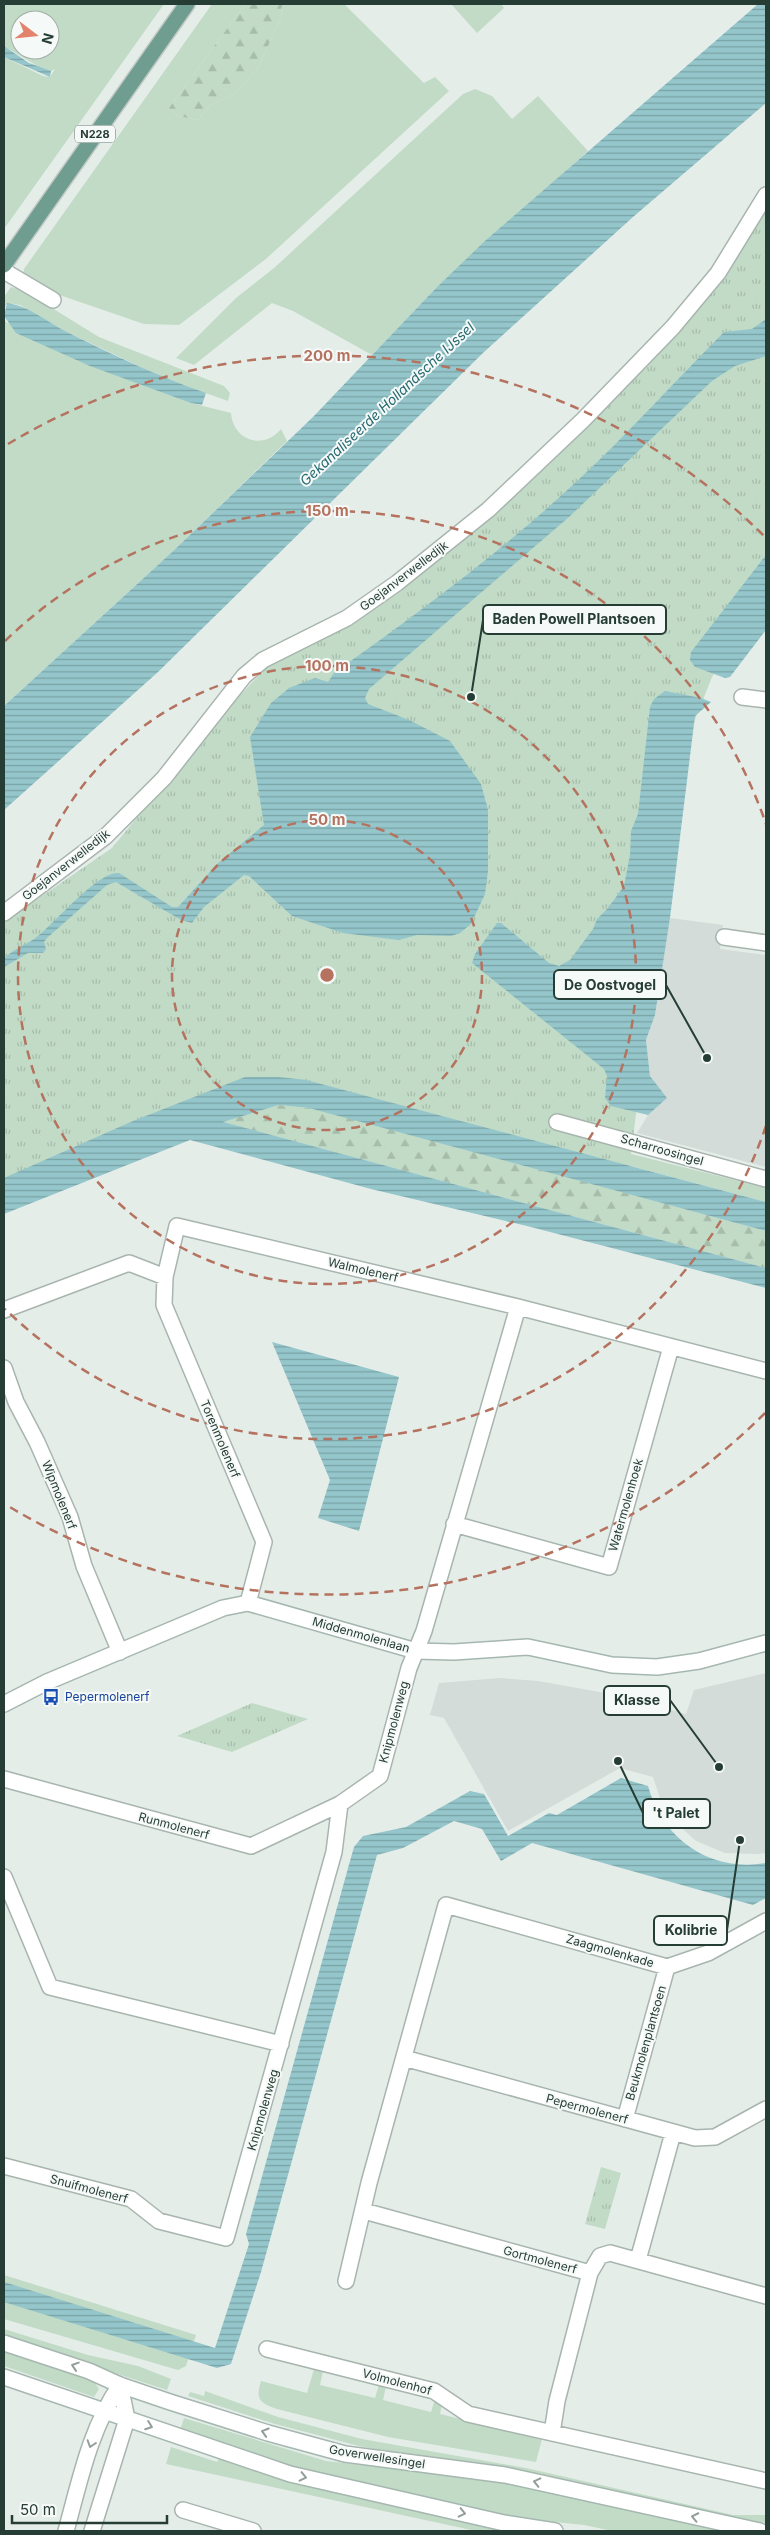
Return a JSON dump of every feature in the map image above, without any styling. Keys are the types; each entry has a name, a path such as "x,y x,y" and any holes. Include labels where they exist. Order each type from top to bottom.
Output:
{"main road":[{"name":"N228","path":"4,265 187,4"}],"street":[{"name":"Goejanverwelledijk","path":"4,913 106,836 164,778 244,676 263,660 347,618 397,584 488,510 583,420 673,326 718,273 766,194"},
{"path":"4,270 53,300"},
{"path":"742,697 766,700"},
{"path":"724,938 766,943"},
{"name":"Scharroosingel","path":"558,1122 766,1179"},
{"name":"Walmolenerf","path":"164,1277 177,1226 518,1307 766,1371"},
{"path":"4,1310 128,1263 164,1277"},
{"name":"Torenmolenerf","path":"164,1277 164,1305 264,1542 248,1603"},
{"name":"Knipmolenweg","path":"226,2238 334,1852 340,1804 380,1776 409,1668 424,1631 518,1307"},
{"name":"Watermolenhoek","path":"454,1524 609,1567 671,1346"},
{"name":"Wipmolenerf","path":"4,1368 16,1402 37,1442 70,1517 84,1566 120,1652"},
{"name":"Middenmolenlaan","path":"4,1704 47,1682 223,1608 248,1603 416,1651 454,1652 528,1647 612,1665 657,1667 699,1661 766,1643"},
{"name":"Runmolenerf","path":"4,1779 251,1846 340,1804"},
{"path":"4,1878 50,1987 281,2044"},
{"name":"Zaagmolenkade","path":"404,2058 446,1905 666,1967 708,1953 766,1921"},
{"name":"Beukmolenplantsoen","path":"624,2119 666,1967"},
{"path":"346,2281 364,2211 369,2183 404,2058"},
{"name":"Pepermolenerf","path":"404,2058 695,2138 715,2137 766,2108"},
{"path":"638,2260 673,2133"},
{"name":"Snuifmolenerf","path":"4,2166 131,2199 159,2221 226,2238"},
{"name":"Gortmolenerf","path":"364,2211 590,2273 600,2256 610,2253 766,2295"},
{"path":"552,2433 557,2401 590,2273"},
{"name":"Goverwellesingel","path":"4,2343 89,2371 120,2385 268,2434 346,2454 505,2475 760,2531"},
{"name":"Volmolenhof","path":"267,2349 434,2391 468,2414 766,2481"},
{"path":"4,2377 290,2474 504,2523 555,2531"},
{"path":"66,2531 90,2445 103,2409 120,2385"},
{"path":"92,2531 127,2419 120,2385"},
{"path":"183,2510 253,2531"}],"shaded area":[{"path":"670,918 723,925 720,949 766,955 766,1167 637,1133 648,1115 666,1098 650,1076 646,1040 655,1015"},
{"path":"766,1673 766,1853 758,1854 725,1853 696,1841 672,1819 660,1798 653,1777 620,1768 508,1831 444,1718 430,1715 439,1683 500,1678 538,1681 622,1696 686,1714 694,1690"}],"green space":[{"path":"4,4 164,4 4,229 4,57 43,76 50,77 55,69 51,71 44,70 27,60 60,60 60,10 10,10 10,50 4,46"},
{"path":"212,4 245,4 169,108 178,116 197,120 211,105 236,93 258,68 281,18 282,4 344,4 424,83 435,77 449,91 267,258 179,325 144,324 39,288 23,275 24,269"},
{"path":"245,4 282,4 281,18 258,68 236,93 211,105 197,120 178,116 169,108"},
{"path":"451,4 501,4 504,8 477,33"},
{"path":"475,89 492,96 512,119 538,96 588,151 435,289 372,355 293,311 272,303 194,365 176,358 236,298 274,268 463,94"},
{"path":"766,210 766,595 712,677 682,752 628,1177 260,1090 4,1201 4,922 112,848 219,717 266,668 353,622 586,425 718,284"},
{"path":"11,287 26,292 99,337 224,386 230,393 228,401 166,379 63,330 20,305 7,303 4,310 4,297"},
{"path":"4,316 6,322 191,403 231,413 237,430 243,436 258,441 266,440 274,436 281,429 287,441 171,553 4,706"},
{"path":"279,1105 309,1108 342,1115 766,1231 766,1268 222,1122"},
{"path":"576,1140 766,1188 766,1202 556,1146"},
{"path":"252,1703 308,1719 232,1752 177,1736"},
{"path":"601,2167 621,2173 605,2229 585,2224"},
{"path":"4,2275 196,2335 186,2366 178,2370 4,2319"},
{"path":"4,2329 88,2355 138,2366 171,2379 167,2390 4,2337"},
{"path":"4,2350 93,2380 99,2389 94,2397 4,2366"},
{"path":"314,2369 323,2371 320,2385 375,2398 379,2385 386,2387 383,2400 431,2412 435,2399 442,2404 440,2414 542,2439 536,2462 388,2437 277,2409 266,2405 260,2400 259,2387 261,2381 307,2393"},
{"path":"205,2391 278,2417 362,2439 526,2468 733,2515 766,2515 766,2523 762,2522 759,2525 359,2446 275,2424 188,2396 190,2392 204,2396"},
{"path":"184,2418 326,2461 502,2481 729,2531 613,2531 584,2525 506,2517 360,2484 256,2457 180,2430"},
{"path":"171,2447 217,2462 219,2458 515,2531 476,2531 166,2464"}],"water":[{"name":"Gekanaliseerde Hollandsche IJssel","path":"758,4 766,4 766,103 633,217 484,352 158,672 4,810 4,706 171,553 313,417 435,289 486,240"},
{"path":"4,46 10,50 10,60 4,57"},
{"path":"11,60 25,60 51,71 50,77"},
{"path":"7,303 23,307 65,331 134,364 206,393 202,405 191,403 90,366 16,333 4,316"},
{"path":"766,319 766,356 735,366 712,381 569,517 369,689 365,698 368,704 409,720 450,741 481,784 488,810 488,871 485,894 471,924 460,933 451,936 417,935 399,940 343,933 292,916 249,876 244,875 204,907 192,923 181,920 116,882 107,885 47,938 44,942 46,949 43,953 28,953 4,967 4,958 34,939 75,900 99,881 110,875 119,873 172,907 178,907 217,864 264,825 250,737 271,703 289,688 315,678 328,682 334,673 458,582 547,509 575,483 724,332 752,329"},
{"path":"766,555 766,630 730,677 725,678 695,667 690,660 691,652"},
{"path":"665,691 701,698 711,702 695,716 670,918 655,1015 646,1040 650,1076 667,1098 648,1115 611,1106 605,1098 607,1076 604,1069 472,963 475,954 497,923 501,923 549,963 559,966 570,960 593,929 597,919 608,908 624,886 630,855 631,831 638,814 650,707 654,699"},
{"path":"245,1077 279,1077 306,1080 766,1202 766,1231 309,1108 279,1105 223,1122 766,1268 766,1288 527,1226 371,1189 190,1140 4,1214 4,1178 133,1121"},
{"path":"272,1342 399,1377 359,1531 318,1518 330,1480"},
{"path":"621,1778 648,1786 655,1805 665,1822 677,1836 692,1848 708,1857 726,1863 746,1865 766,1863 766,1898 753,1905 532,1843 501,1861 482,1829 454,1821 403,1848 377,1855 261,2272 231,2364 217,2368 4,2302 4,2282 215,2348 249,2244 246,2234 354,1847 363,1836 406,1827 470,1791 484,1794 508,1836 549,1813 557,1815"}],"place":[{"name":"Baden Powell Plantsoen","path":"471,697"},
{"name":"De Oostvogel","path":"707,1058"},
{"name":"Pepermolenerf","path":"51,1697"},
{"name":"'t Palet","path":"618,1761"},
{"name":"Klasse","path":"719,1767"},
{"name":"Kolibrie","path":"740,1840"}]}
